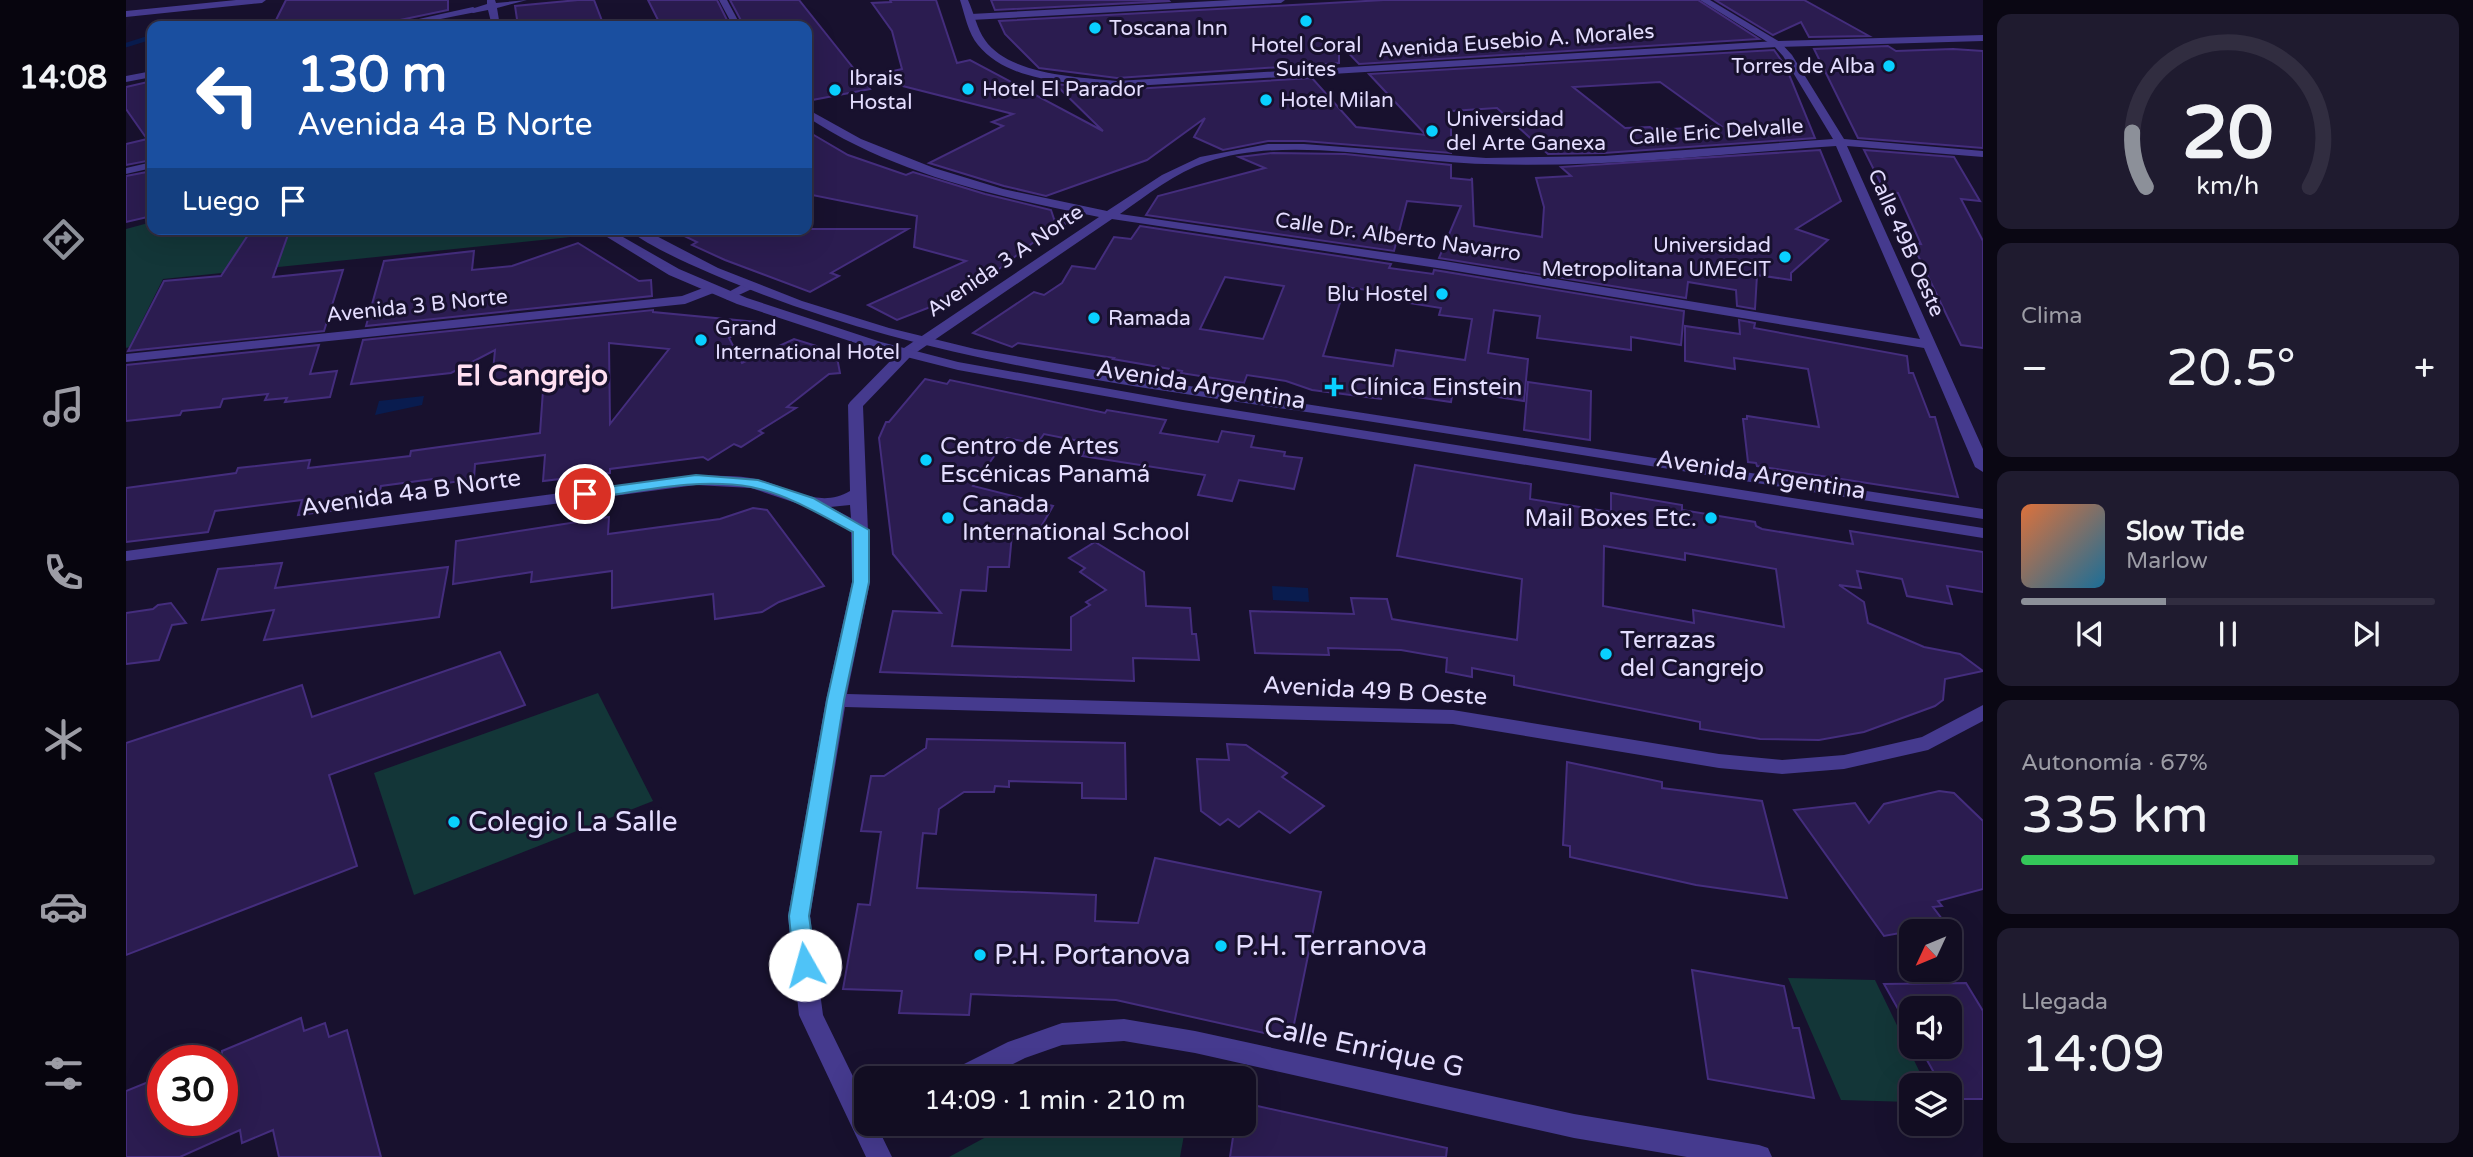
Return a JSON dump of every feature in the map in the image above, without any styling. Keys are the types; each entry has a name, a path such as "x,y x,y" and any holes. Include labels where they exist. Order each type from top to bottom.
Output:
{"street":[{"path":"126,13 262,0"},
{"path":"413,21 490,2 523,0"},
{"path":"723,0 734,21"},
{"name":"Avenida Eusebio A. Morales","path":"964,0 981,43 1006,62 1049,75 1116,83 1777,44 1983,37"},
{"path":"971,18 1281,0"},
{"path":"1704,0 1777,44"},
{"path":"490,2 495,21"},
{"name":"Calle 49B Oeste","path":"1777,44 1787,55 1840,142 1983,467"},
{"path":"126,79 147,75"},
{"name":"Calle Dr. Alberto Navarro","path":"812,115 873,149 918,167 1033,202 1108,216 1473,269 1929,345"},
{"name":"Calle Eric Delvalle","path":"1108,216 1188,165 1245,149 1304,147 1437,159 1552,162 1840,142 1983,155"},
{"path":"126,171 147,166"},
{"name":"Avenida 3 A Norte","path":"858,493 855,405 906,354 1108,216"},
{"name":"Avenida Argentina","path":"610,235 674,272 728,296 803,323 906,354 1072,387 1983,533"},
{"name":"Avenida Argentina","path":"644,235 749,285 840,316 925,340 1045,366 1983,514"},
{"path":"728,296 749,285"},
{"name":"Avenida 3 B Norte","path":"126,358 685,300 711,289"},
{"path":"1325,427 1340,421 1336,412"},
{"path":"1377,436 1367,426 1370,421 1381,419"},
{"name":"Avenida 4a B Norte","path":"126,556 696,480 752,483 811,503 861,530"},
{"path":"811,503 845,502 858,493"},
{"path":"854,1099 811,1015 799,916 836,700 861,582 858,493"},
{"path":"1931,506 1943,518 1942,523 1936,526"},
{"name":"Avenida 49 B Oeste","path":"836,700 1453,717 1719,761 1782,767 1844,762 1928,743 1983,712"},
{"name":"Calle Enrique G","path":"985,1066 1017,1050 1062,1034 1124,1030 1195,1042 1574,1126 1759,1157"},
{"path":"871,1136 879,1157"}],"green space":[{"path":"147,223 147,235 580,236 163,279 129,347 126,348 126,229"},
{"path":"598,693 653,801 414,895 374,773"},
{"path":"1788,978 1875,980 1899,1029 1899,1059 1913,1059 1920,1073 1899,1073 1899,1102 1841,1100"},
{"path":"988,1136 1184,1136 1180,1157 949,1157"}],"water":[{"path":"424,396 422,405 375,415 379,401"},
{"path":"1272,586 1308,588 1309,602 1273,600"}],"building":[{"path":"286,0 448,0 448,10 396,21 276,21"},
{"path":"594,0 602,21 517,21 515,6"},
{"path":"648,0 717,0 728,21 658,21"},
{"path":"730,0 799,0 870,89 812,100 812,21 741,21"},
{"path":"890,0 936,0 957,63 970,60 1103,131 1055,84 1117,90 1312,78 1356,127 1426,135 1369,74 1774,50 1786,67 1815,138 1604,153 1548,154 1497,108 1451,111 1451,153 1304,141 1268,141 1223,150 1194,137 1205,118 1147,160 1046,196 929,163 1003,126 992,122 1013,114 867,77 902,69 892,31 872,3 891,2","holes":["1660,82 1721,126 1655,130 1650,127 1625,128 1573,87"]},
{"path":"991,0 1168,0 1169,1 995,10"},
{"path":"1384,0 1698,0 1759,39 1359,64 1339,43 1339,63 1117,78 1039,68 1005,34 999,21"},
{"path":"1715,0 1804,0 1869,36 1809,37 1801,22 1773,35"},
{"path":"1888,46 1896,51 1983,51 1983,148 1858,138 1814,49"},
{"path":"147,82 147,139 126,109 126,87"},
{"path":"812,134 848,155 906,175 913,172 1051,210 1054,219 1066,223 1045,239 1039,238 999,269 938,304 897,320 868,305 966,261 914,247 917,216 812,195"},
{"path":"147,139 147,161 126,165 126,144"},
{"path":"1820,150 1841,201 1796,229 1828,240 1791,273 1791,280 1757,275 1755,309 1737,306 1736,290 1688,282 1686,298 1439,258 1461,206 1407,201 1394,251 1146,215 1158,196 1265,168 1239,157 1273,153 1345,154 1451,165 1451,178 1472,178 1474,226 1542,237 1544,207 1536,178 1571,176 1561,167"},
{"path":"1864,150 1954,157 1980,201 1961,199 1983,241 1983,348 1961,345 1912,243 1921,244 1898,193 1885,192"},
{"path":"147,172 147,217 126,222 126,176"},
{"path":"1140,226 1391,264 1389,268 1433,274 1434,270 1684,311 1681,345 1631,337 1631,350 1537,338 1540,316 1494,310 1488,353 1528,359 1524,401 1453,390 1451,402 1383,392 1381,399 1312,390 1286,381 1247,375 1244,383 1018,343 1012,347 973,333 1034,292 1044,295 1062,283 1072,266 1095,269 1114,237 1131,239","holes":["1225,277 1284,286 1263,339 1200,329","1345,287 1411,296 1409,303 1441,308 1439,315 1472,319 1465,360 1396,350 1393,366 1323,356"]},
{"path":"812,229 908,229 831,273 839,276 810,292 692,245 697,242 682,235 812,235"},
{"path":"248,235 288,235 273,277 343,270 324,331 128,351 164,281 221,276"},
{"path":"578,243 639,281 651,280 652,296 366,326 384,261 474,251 472,270 512,266"},
{"path":"653,310 757,322 729,338 742,363 794,339 836,352 840,373 829,374 787,407 796,408 759,431 763,433 741,447 734,444 708,460 703,457 543,481 545,455 475,464 474,479 440,484 441,478 381,486 377,505 298,515 302,500 215,511 208,532 126,542 126,488 236,473 238,468 310,460 308,468 410,456 411,451 540,433 544,376 492,382 495,350 451,373 351,384 363,340","holes":["609,343 669,349 610,424"]},
{"path":"1739,320 1755,323 1754,328 1907,356 1909,373 1913,373 1930,417 1935,417 1958,497 1757,466 1756,463 1748,462 1743,419 1747,419 1747,416 1819,427 1808,369 1734,358 1735,369 1685,361 1685,326 1740,334"},
{"path":"319,345 310,374 337,371 330,397 285,402 287,398 265,400 268,394 223,399 220,407 126,421 126,365"},
{"path":"925,379 947,384 950,380 1105,413 1107,410 1166,420 1160,433 1218,442 1222,431 1254,436 1251,447 1285,452 1284,456 1302,458 1294,489 1239,480 1232,501 1198,495 1205,475 1082,456 1089,443 1044,434 1037,444 1007,438 973,486 1053,506 1038,532 1012,534 1009,567 988,567 986,591 961,590 952,646 1071,650 1071,617 1090,605 1086,602 1106,590 1080,572 1085,568 1069,558 1095,542 1144,572 1146,606 1190,608 1192,634 1196,634 1199,660 1133,658 1134,681 880,672 893,611 941,613 893,554 879,438 886,422 889,422"},
{"path":"1528,382 1591,391 1590,440 1524,430"},
{"path":"1415,465 1531,484 1530,499 1611,512 1611,493 1682,505 1682,510 1755,522 1756,526 1762,529 1853,544 1850,531 1983,552 1983,592 1947,586 1952,604 1907,596 1902,579 1857,571 1861,588 1839,585 1864,602 1868,623 1924,647 1960,654 1983,671 1945,679 1943,700 1935,706 1864,732 1819,740 1760,739 1700,729 1700,722 1514,685 1514,676 1472,668 1472,677 1446,672 1447,658 1401,650 1328,648 1329,655 1255,653 1250,611 1354,614 1351,598 1387,599 1392,619 1517,640 1522,579 1397,556","holes":["1604,546 1685,560 1685,553 1776,569 1784,627 1693,610 1694,623 1603,606"]},
{"path":"753,508 767,510 824,586 779,602 762,612 715,619 713,594 612,608 612,571 531,582 532,572 453,584 456,541 609,517 608,534 720,519"},
{"path":"282,563 275,588 448,567 439,617 264,640 274,610 202,620 218,569"},
{"path":"171,603 186,623 172,625 159,660 126,664 126,613"},
{"path":"500,652 525,705 329,775 357,866 126,955 126,743 302,685 312,717"},
{"path":"927,739 1125,743 1126,799 1082,798 1082,783 1009,781 1009,787 995,786 994,792 964,792 939,809 936,834 923,833 917,888 1096,895 1095,921 1138,923 1155,858 1321,892 1291,1039 1116,1000 971,994 969,1015 899,1013 902,991 843,989 858,904 870,905 881,832 861,831 871,776 884,776 926,748"},
{"path":"1227,744 1246,745 1287,773 1282,777 1324,806 1290,833 1259,811 1239,827 1228,819 1220,825 1201,811 1197,759 1229,760"},
{"path":"1567,762 1662,782 1662,788 1762,801 1787,898 1696,885 1570,857 1570,846 1563,845"},
{"path":"1939,791 1954,793 1983,821 1983,889 1938,901 1942,906 1933,907 1942,919 1899,919 1899,933 1884,936 1794,810 1855,803 1869,823 1884,804"},
{"path":"1692,970 1784,986 1793,1028 1799,1028 1814,1098 1708,1079"},
{"path":"1966,983 1983,1011 1983,1099 1962,1099 1962,1073 1934,1073 1926,1059 1962,1059 1962,996 1899,996 1899,1011 1884,984"},
{"path":"301,1018 304,1031 325,1023 329,1037 347,1030 381,1157 279,1157 273,1130 242,1143 240,1130 238,1131 236,1045"},
{"path":"147,1082 147,1136 227,1136 180,1157 126,1157 126,1091"},
{"path":"1256,1106 1447,1148 1446,1157 1230,1157 1233,1136 1256,1136"}],"waterway":[{"path":"126,45 147,39"}],"place":[{"name":"Hotel Coral Suites","path":"1306,21"},
{"name":"Toscana Inn","path":"1095,28"},
{"name":"Torres de Alba","path":"1889,66"},
{"name":"Hotel El Parador","path":"968,89"},
{"name":"Ibrais Hostal","path":"835,90"},
{"name":"Hotel Milan","path":"1266,100"},
{"name":"Universidad del Arte Ganexa","path":"1432,131"},
{"name":"Universidad Metropolitana UMECIT","path":"1785,257"},
{"name":"Blu Hostel","path":"1442,294"},
{"name":"Ramada","path":"1094,318"},
{"name":"Grand International Hotel","path":"701,340"},
{"name":"Clínica Einstein","path":"1334,387"},
{"name":"Centro de Artes Escénicas Panamá","path":"926,460"},
{"name":"Canada International School","path":"948,518"},
{"name":"Mail Boxes Etc.","path":"1711,518"},
{"name":"Terrazas del Cangrejo","path":"1606,654"},
{"name":"Colegio La Salle","path":"454,822"},
{"name":"P.H. Terranova","path":"1221,946"},
{"name":"P.H. Portanova","path":"980,955"}],"district":[{"name":"El Cangrejo","path":"532,376"}],"route":[{"path":"585,494 696,480 752,483 808,502 861,530 861,582 836,700 799,916 805,965"}]}
